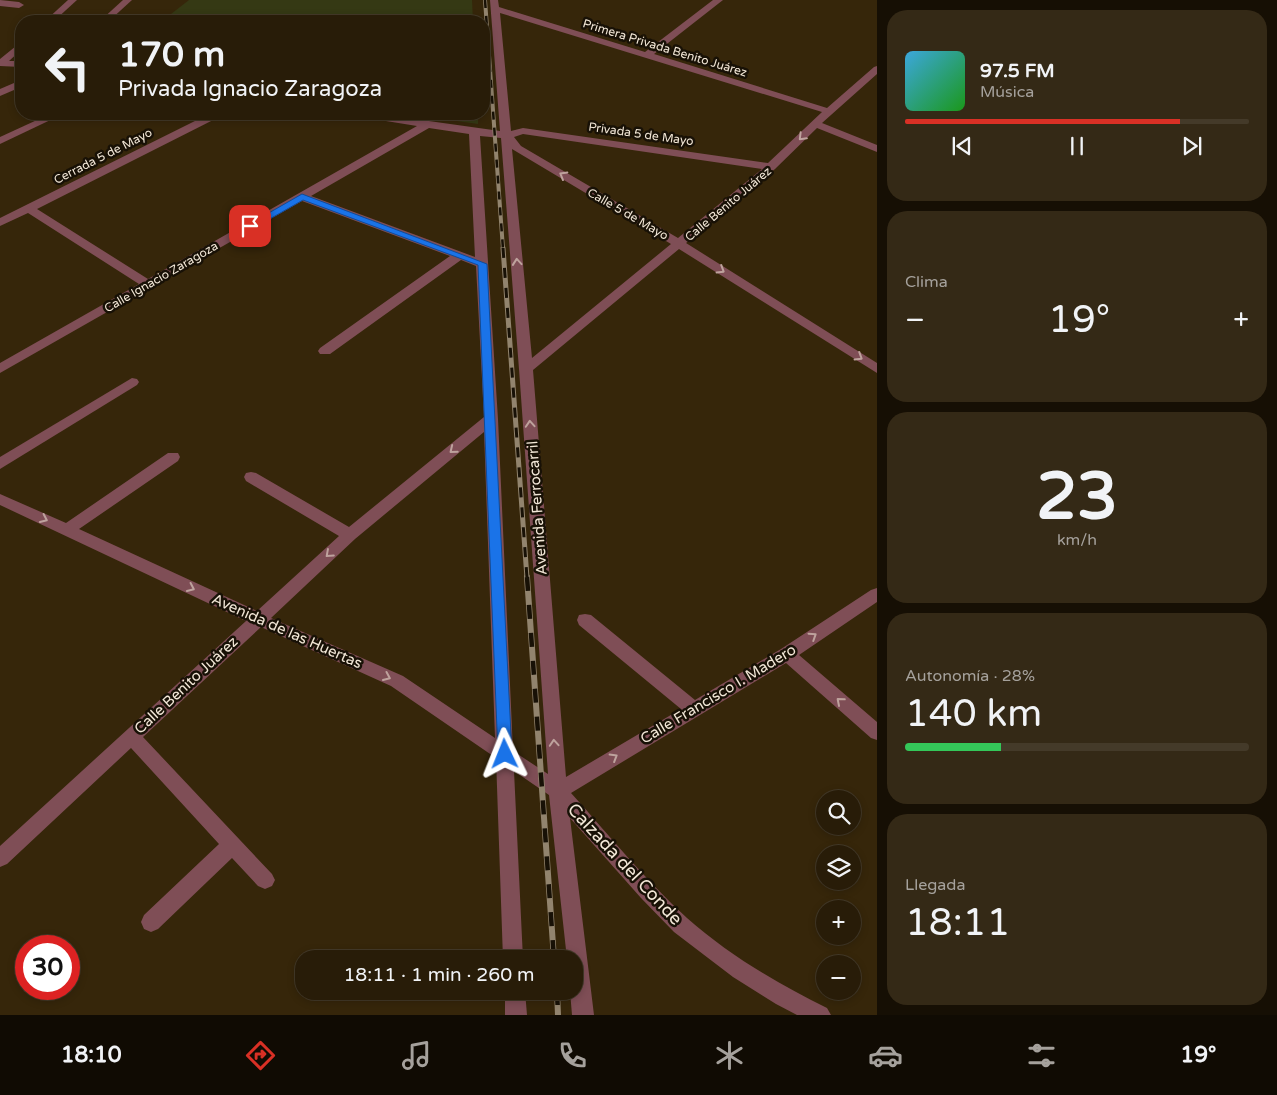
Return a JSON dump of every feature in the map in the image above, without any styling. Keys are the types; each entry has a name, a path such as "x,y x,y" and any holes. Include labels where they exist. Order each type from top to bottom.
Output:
{"street":[{"path":"56,15 73,0"},
{"path":"111,15 128,0"},
{"path":"647,55 719,0"},
{"path":"0,3 19,5"},
{"name":"Primera Privada Benito Juárez","path":"494,4 828,112"},
{"name":"Avenida Ferrocarril","path":"494,4 507,135 558,791 583,1015"},
{"path":"1,63 15,50"},
{"path":"1,63 15,64"},
{"name":"Calle Benito Juárez","path":"526,369 680,244 771,167 814,124 877,69"},
{"path":"0,93 15,86"},
{"path":"0,141 45,120"},
{"name":"Cerrada 5 de Mayo","path":"0,223 205,120"},
{"path":"397,120 507,135"},
{"path":"814,124 877,148"},
{"name":"Calle Ignacio Zaragoza","path":"0,369 427,125"},
{"name":"Privada 5 de Mayo","path":"507,135 523,131 771,167"},
{"path":"474,132 491,419 514,950"},
{"name":"Calle 5 de Mayo","path":"507,135 517,148 680,244 877,369"},
{"path":"302,197 483,264"},
{"path":"30,208 147,284"},
{"path":"325,351 458,256"},
{"path":"0,464 132,382"},
{"name":"Calle Benito Juárez","path":"0,858 350,535 491,419"},
{"path":"67,530 173,457"},
{"path":"251,477 350,535"},
{"name":"Avenida de las Huertas","path":"0,499 258,619 397,681 558,791"},
{"name":"Calle Francisco I. Madero","path":"558,791 787,654 877,594"},
{"path":"585,620 694,709"},
{"path":"787,654 877,734"},
{"path":"131,736 265,880"},
{"name":"Calzada del Conde","path":"558,791 648,892 681,925 740,970 783,997 820,1015"},
{"path":"151,922 232,845"},
{"path":"515,1000 516,1015"}],"green space":[{"path":"189,0 472,0 473,15 170,15"},
{"path":"450,120 478,120 478,124"}],"railway":[{"path":"485,0 486,15"},
{"path":"490,69 503,249"},
{"path":"503,248 527,578"},
{"path":"527,577 553,950"},
{"path":"557,1000 558,1015"}],"route":[{"path":"250,226 302,197 483,264 505,754"}]}
